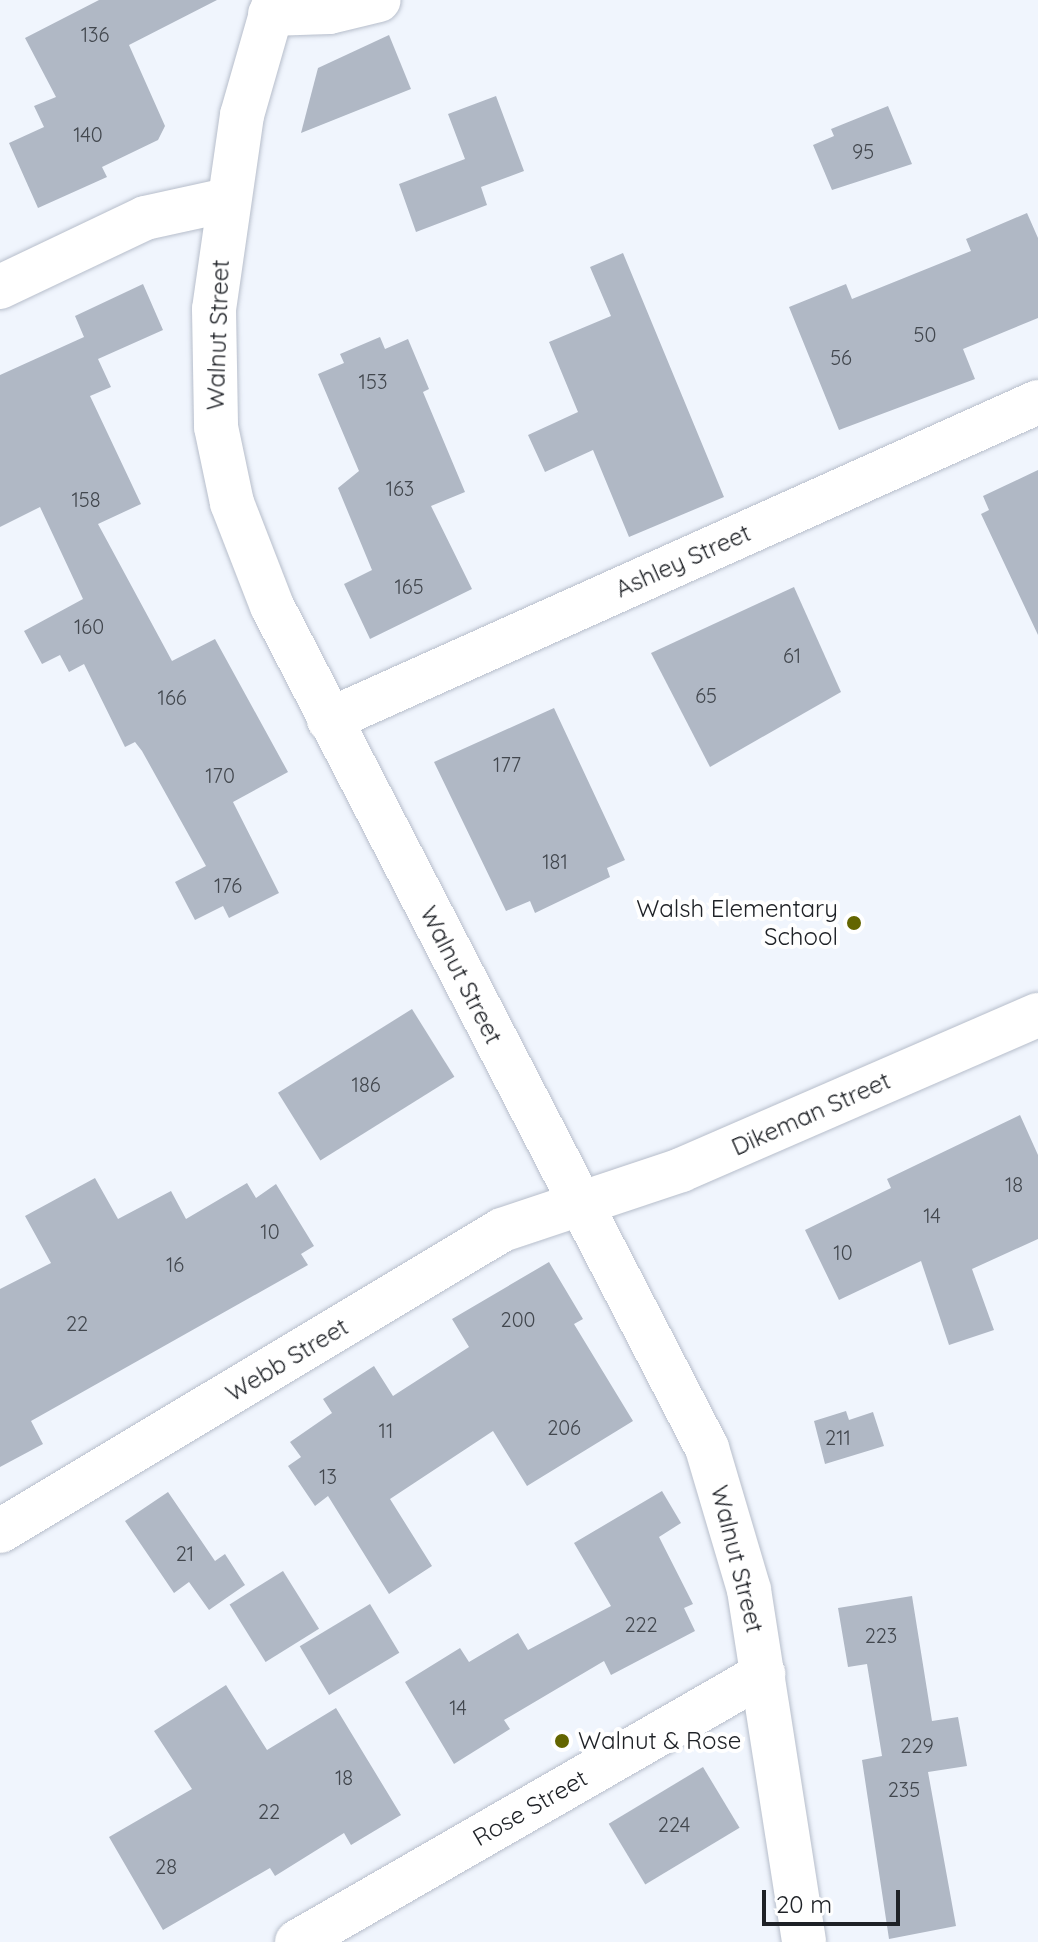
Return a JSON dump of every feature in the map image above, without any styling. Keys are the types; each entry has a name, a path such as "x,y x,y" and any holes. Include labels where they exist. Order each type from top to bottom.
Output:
{"street":[{"path":"272,7 329,12 379,0"},
{"name":"Walnut Street","path":"272,7 227,200 212,352 223,470 245,545 329,720 707,1448 740,1553 763,1674 804,1942"},
{"path":"0,287 145,218 227,200"},
{"name":"Ashley Street","path":"329,720 1038,402"},
{"name":"Dikeman Street","path":"580,1203 681,1170 1038,1015"},
{"name":"Webb Street","path":"0,1531 502,1230 580,1203"},
{"name":"Rose Street","path":"297,1942 763,1674"}],"building":[{"path":"99,0 217,0 129,45 165,126 158,140 102,167 107,177 38,208 9,143 44,127 34,106 56,97 25,38"},
{"path":"389,35 411,89 301,133 318,68"},
{"path":"496,96 524,171 481,187 487,205 416,232 399,184 465,159 448,114"},
{"path":"888,106 912,164 832,190 813,145 834,136 831,129"},
{"path":"1027,213 1038,238 1038,318 963,349 975,379 839,430 789,307 846,284 852,299 971,251 966,239"},
{"path":"623,253 724,497 629,537 593,450 545,472 528,435 578,412 549,342 611,316 590,267"},
{"path":"143,284 163,330 98,359 111,387 90,396 141,504 98,524 172,661 215,639 288,772 233,802 279,893 229,918 223,906 195,920 175,882 206,866 142,751 135,742 125,747 84,664 69,672 60,655 42,664 24,631 83,599 40,507 0,527 0,375 84,337 75,316"},
{"path":"380,337 385,349 408,339 429,389 423,392 465,492 431,506 472,589 370,639 344,584 372,570 338,488 359,471 318,374 344,363 340,354"},
{"path":"1038,470 1038,635 981,514 989,510 983,496"},
{"path":"794,587 841,692 710,767 651,653"},
{"path":"554,708 625,860 607,868 610,877 535,913 530,901 506,911 434,762"},
{"path":"412,1009 454,1077 320,1161 278,1093"},
{"path":"1020,1115 1038,1155 1038,1239 972,1269 994,1330 949,1345 921,1261 839,1300 805,1230 891,1188 887,1179"},
{"path":"95,1178 118,1219 171,1191 186,1219 247,1183 256,1198 276,1184 314,1246 301,1254 308,1265 31,1421 43,1444 0,1467 0,1289 51,1263 25,1216"},
{"path":"549,1262 583,1319 574,1324 633,1421 527,1486 493,1431 390,1499 432,1566 389,1594 328,1496 315,1506 288,1466 301,1457 290,1442 332,1413 323,1399 374,1366 393,1396 469,1347 452,1319"},
{"path":"846,1411 849,1420 873,1412 884,1446 825,1464 814,1421"},
{"path":"662,1491 681,1523 659,1537 693,1604 684,1608 695,1631 611,1675 604,1661 504,1720 510,1729 454,1764 405,1682 460,1648 469,1662 518,1633 528,1650 611,1606 574,1543"},
{"path":"168,1492 215,1561 225,1554 245,1585 209,1610 189,1582 174,1593 125,1521"},
{"path":"283,1571 319,1629 266,1662 230,1604"},
{"path":"912,1596 932,1721 958,1717 967,1766 928,1772 956,1926 889,1939 862,1760 882,1756 867,1664 848,1667 838,1608"},
{"path":"370,1604 399,1653 329,1695 300,1646"},
{"path":"226,1685 267,1750 336,1708 401,1815 351,1845 344,1833 275,1876 270,1868 163,1930 109,1837 192,1789 154,1731"},
{"path":"703,1767 740,1828 645,1885 609,1824"}],"place":[{"name":"Walsh Elementary School","path":"854,923"},
{"name":"Walnut & Rose","path":"562,1741"}]}
